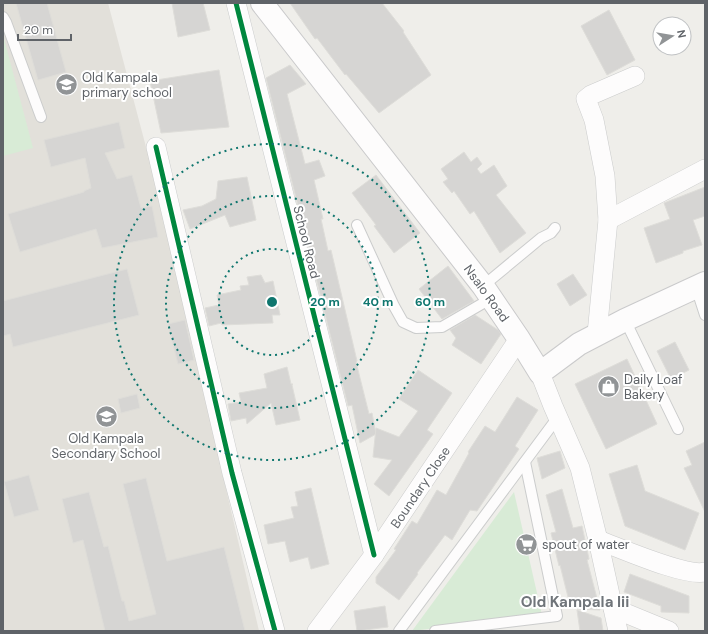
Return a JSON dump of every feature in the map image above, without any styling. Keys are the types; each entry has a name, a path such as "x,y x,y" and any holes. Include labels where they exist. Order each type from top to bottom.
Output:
{"main road":[{"name":"Nsalo Road","path":"262,3 487,292 540,373"},
{"path":"540,373 579,344 597,334 700,285"}],"street":[{"name":"School Road","path":"236,3 374,555"},
{"path":"597,334 608,220 606,176 594,120 586,99 591,95 635,76"},
{"path":"156,147 232,474 275,631"},
{"path":"608,220 705,169"},
{"name":"Boundary Close","path":"317,631 374,555 519,339"},
{"name":"Nsalo Road","path":"540,373 580,468 618,631"},
{"path":"598,540 672,568 689,572 705,572"},
{"path":"613,608 669,631"}],"lane":[{"path":"3,17 41,117"},
{"path":"357,225 403,322 416,328 442,327 487,292 541,238 551,233 556,228"},
{"path":"700,285 705,315"},
{"path":"624,320 678,429"},
{"path":"399,631 558,417"},
{"path":"435,631 557,616 525,462"}],"shaded area":[{"name":"Old Kampala Secondary School","path":"3,3 108,3 151,166 259,631 3,631"}],"green space":[{"path":"3,35 33,148 3,156"},
{"path":"514,492 542,615 412,631"}],"building":[{"path":"16,3 47,3 66,72 38,80"},
{"path":"172,3 203,3 210,30 178,37"},
{"path":"290,3 382,3 404,31 403,32 431,75 379,113 346,74 345,75 317,38 315,39"},
{"path":"609,10 635,60 607,75 581,26"},
{"path":"290,65 306,84 287,94 305,164 319,160 325,176 314,180 323,219 321,219 328,251 331,250 356,362 369,414 372,413 376,434 360,443 352,405 348,406 266,78"},
{"path":"219,70 229,127 161,133 150,81"},
{"path":"119,122 125,148 105,153 117,179 132,175 141,208 152,206 158,237 102,248 96,229 20,252 8,214 84,192 91,188 85,158 51,167 44,140"},
{"path":"464,152 471,162 477,157 482,164 477,169 481,174 494,165 507,186 496,195 526,233 500,253 474,211 470,214 454,191 452,193 443,182 448,179 441,169"},
{"path":"376,175 420,233 394,253 374,226 376,225 352,193"},
{"path":"247,177 256,220 230,227 225,215 190,229 183,210 202,206 216,199 218,181"},
{"path":"705,187 705,216 693,220 702,245 683,251 683,253 656,263 644,228 670,219 664,203"},
{"path":"448,266 474,301 442,319 419,289"},
{"path":"127,269 139,315 13,347 10,334 3,336 3,301"},
{"path":"573,274 587,295 570,306 557,284"},
{"path":"261,275 265,283 273,281 280,315 272,315 273,323 222,325 221,323 209,326 205,308 219,305 217,295 241,290 240,286 249,285 247,277"},
{"path":"475,315 498,330 501,334 481,364 452,345 456,338 450,330"},
{"path":"185,320 194,360 178,364 168,324"},
{"path":"675,342 689,370 671,379 657,351"},
{"path":"627,359 657,424 606,449 575,384"},
{"path":"287,367 291,384 293,384 300,420 276,425 271,403 247,424 246,418 231,421 228,404 241,402 239,393 267,388 264,374"},
{"path":"418,370 452,393 427,430 433,434 389,496 374,484 392,460 373,457 376,428 399,437 418,411 399,399"},
{"path":"137,394 140,408 121,413 118,399"},
{"path":"517,397 538,410 515,446 519,449 477,511 470,510 452,540 445,535 399,600 376,583 376,577 396,550 394,549 412,521 417,524 437,490 446,495 469,453 468,452 485,426 495,432"},
{"path":"705,442 705,512 684,468 692,465 686,451"},
{"path":"560,451 565,468 542,479 537,458"},
{"path":"637,465 645,491 699,513 685,550 625,526 609,474"},
{"path":"29,475 39,510 14,517 4,482"},
{"path":"146,478 167,561 224,547 245,631 105,631 83,540 73,543 62,499 89,492 104,547 108,546 122,601 124,601 129,621 156,614 123,484"},
{"path":"311,488 329,564 311,569 308,557 290,562 285,541 268,544 264,525 294,518 291,507 298,506 295,492"},
{"path":"562,489 573,528 582,526 589,559 587,560 600,610 577,609 576,604 570,605 551,533 556,532 546,495"},
{"path":"630,574 689,596 689,613 661,612 661,606 624,592"},
{"path":"385,606 388,627 357,631 354,611"},
{"path":"577,610 601,618 603,631 580,631"}],"cycle path":[{"path":"236,3 374,555"},
{"path":"156,147 232,473 275,631"}],"place":[{"name":"Old Kampala primary school","path":"66,84"},
{"name":"Daily Loaf Bakery","path":"608,386"},
{"name":"Old Kampala Secondary School","path":"106,416"},
{"name":"spout of water","path":"527,544"}],"district":[{"name":"Old Kampala Iii","path":"575,602"}]}
